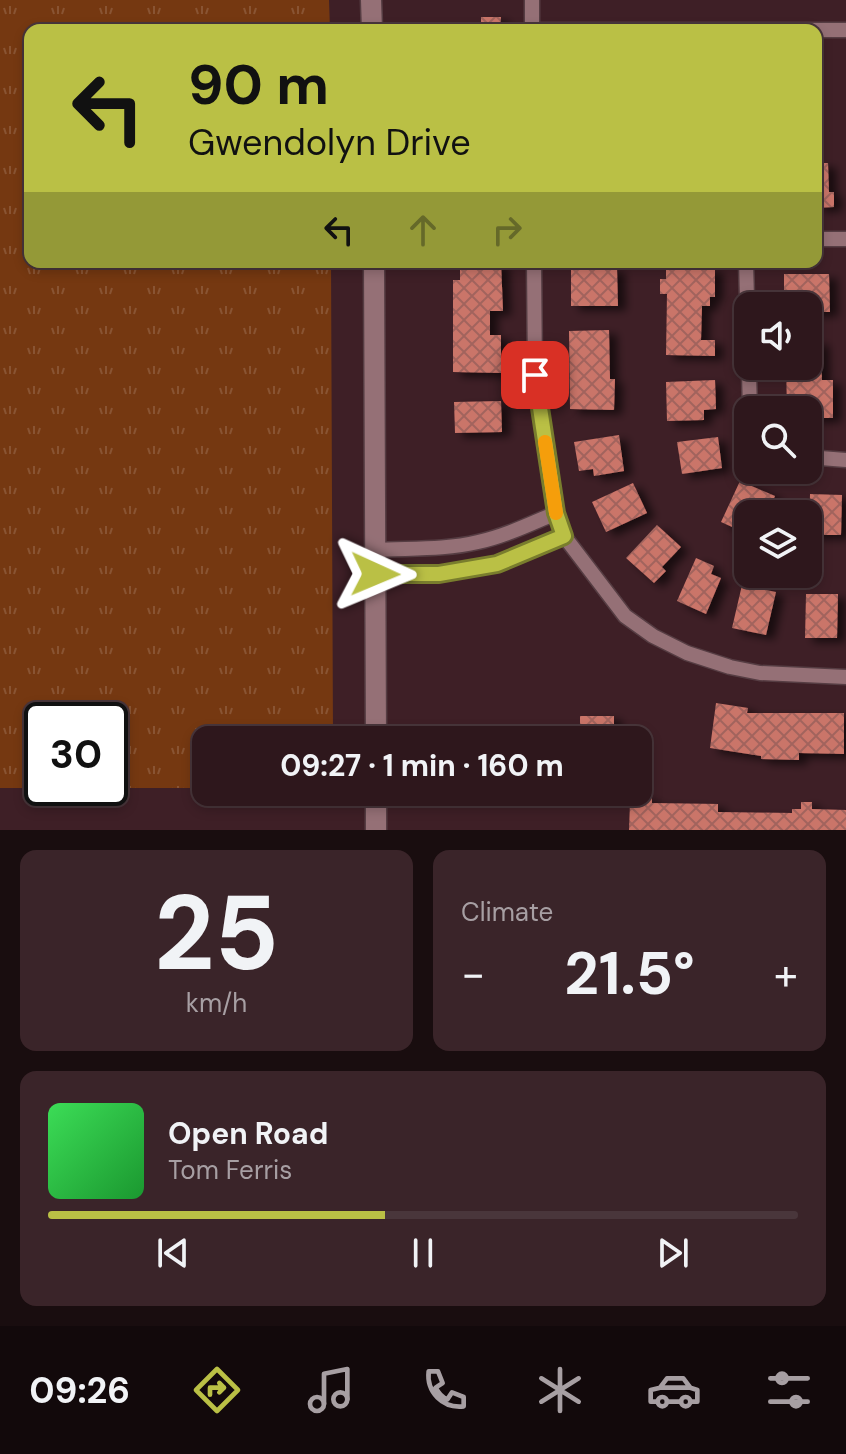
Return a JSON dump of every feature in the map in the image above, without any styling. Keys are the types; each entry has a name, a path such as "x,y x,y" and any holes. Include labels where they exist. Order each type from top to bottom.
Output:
{"main road":[{"path":"371,0 372,24"},
{"path":"374,268 376,726"},
{"path":"376,806 376,830"}],"street":[{"path":"532,0 532,24"},
{"path":"822,30 846,30"},
{"path":"822,239 846,239"},
{"path":"534,268 535,375 556,513 564,536 625,616 653,636 687,653 730,667 760,673 846,677"},
{"path":"746,268 750,396"},
{"path":"822,458 846,460"},
{"path":"376,550 438,548 477,542 517,530 556,513"},
{"path":"375,574 439,574 497,564 564,536"}],"green space":[{"path":"0,0 329,0 330,24 24,24 24,268 331,268 333,726 192,726 192,788 128,788 128,702 24,702 24,788 0,788"}],"building":[{"path":"481,17 501,17 500,24 481,24"},
{"path":"822,163 828,163 829,192 834,192 834,207 822,208"},
{"path":"460,268 501,268 503,311 490,311 490,335 501,335 501,373 453,372 453,280 460,280"},
{"path":"571,268 617,268 618,306 571,306"},
{"path":"666,268 715,268 715,297 710,297 710,306 702,306 701,340 715,340 715,356 666,355 667,294 660,294 660,279 666,279"},
{"path":"784,274 829,274 830,312 822,312 822,292 784,292"},
{"path":"609,330 610,379 615,379 614,410 570,409 569,331"},
{"path":"715,380 716,409 704,410 704,420 667,421 666,382"},
{"path":"786,380 833,380 833,418 822,418 822,396 787,396"},
{"path":"501,401 502,432 455,433 454,402"},
{"path":"619,435 624,471 594,476 593,469 579,471 574,442"},
{"path":"718,437 722,468 682,474 677,442"},
{"path":"633,483 647,513 606,532 592,502"},
{"path":"739,484 747,484 775,496 773,500 734,500 734,528 721,522"},
{"path":"810,494 842,495 841,535 822,535 822,500 810,500"},
{"path":"657,525 681,547 662,567 666,571 654,583 626,558"},
{"path":"696,558 714,566 711,574 721,578 706,614 677,601"},
{"path":"741,588 776,592 766,635 732,628"},
{"path":"806,594 838,594 837,638 805,638"},
{"path":"716,703 748,708 747,713 844,713 844,754 799,753 799,760 761,759 761,756 710,748"},
{"path":"580,716 614,716 614,726 580,726"},
{"path":"801,802 812,802 812,809 846,810 846,830 629,830 630,806 652,806 652,803 718,804 718,812 792,813 792,809 801,809"}],"slow traffic":[{"path":"545,442 556,513"}],"route":[{"path":"375,574 439,574 497,564 564,536 556,513 535,375"}]}
